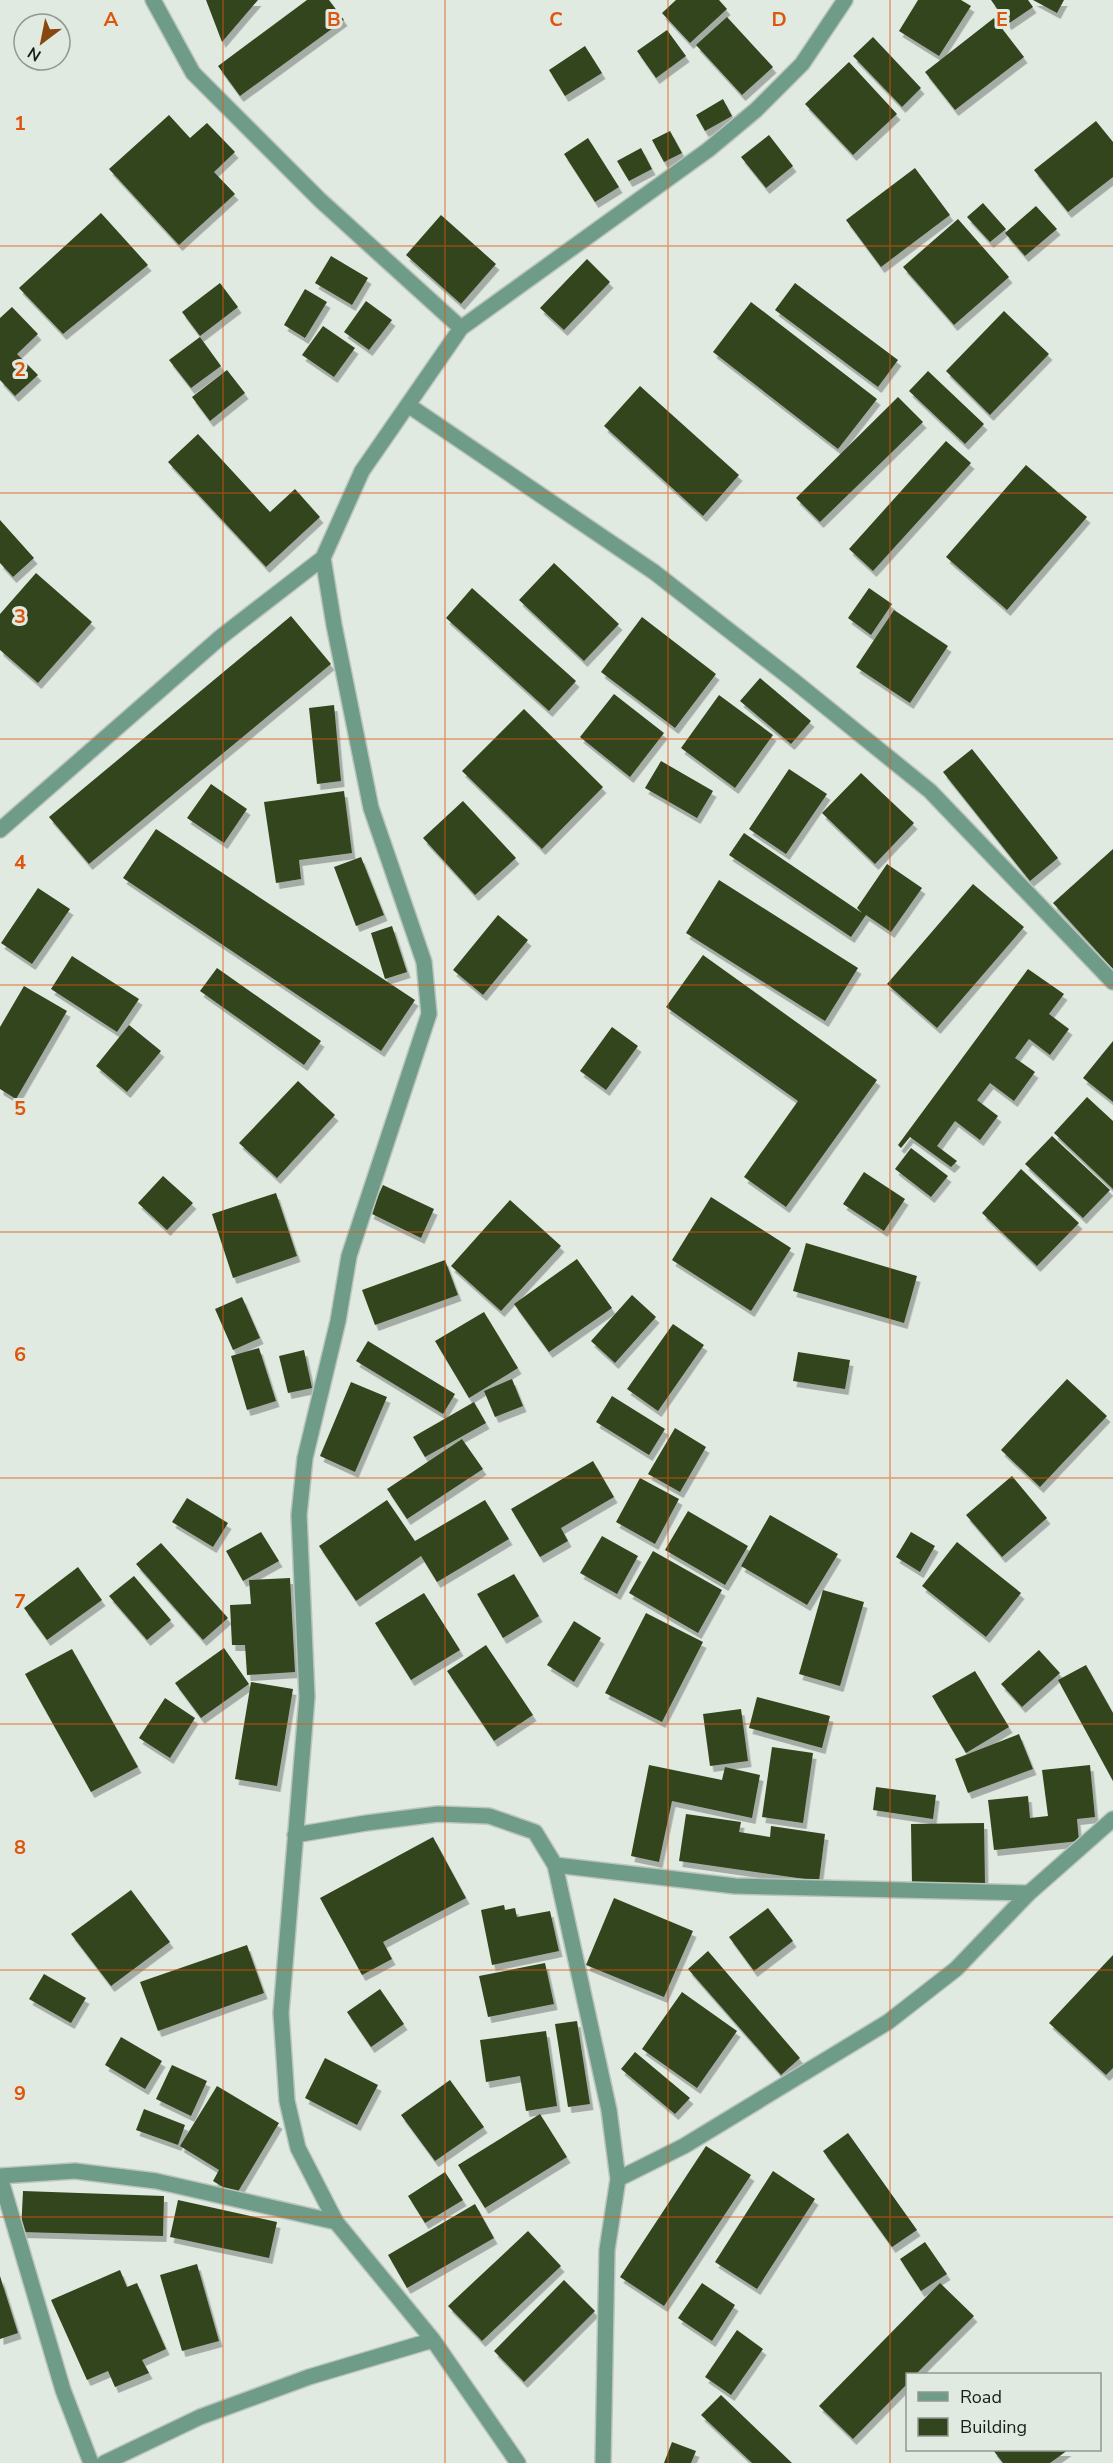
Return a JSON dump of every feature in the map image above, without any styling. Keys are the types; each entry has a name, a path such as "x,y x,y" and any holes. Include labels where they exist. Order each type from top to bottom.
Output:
{"street":[{"path":"153,0 193,74 320,200 461,328"},
{"path":"0,830 222,636 323,558 362,471 461,328 708,150 756,110 802,64 845,0"},
{"path":"408,405 654,572 930,791 1113,982"},
{"path":"323,558 334,625 371,808 424,962 429,1014 349,1256 338,1321 305,1458 299,1515 307,1697 281,2013 286,2101 298,2148 336,2222 433,2340 518,2463"},
{"path":"295,1835 438,1814 489,1816 535,1832 555,1865 609,2110 618,2179 606,2250 603,2463"},
{"path":"618,2179 684,2146 888,2022 956,1969 1029,1893 1113,1819"},
{"path":"555,1865 735,1886 1029,1893"},
{"path":"91,2463 63,2390 0,2176 75,2171 156,2181 336,2222"},
{"path":"105,2463 200,2417 309,2377 433,2340"}],"building":[{"path":"206,0 258,0 222,42"},
{"path":"307,0 329,0 344,20 240,96 218,66"},
{"path":"676,0 719,0 727,9 690,43 662,13"},
{"path":"918,0 961,0 971,6 939,56 899,31"},
{"path":"991,0 1028,0 1033,7 1008,24"},
{"path":"1033,0 1064,0 1057,13"},
{"path":"727,17 773,67 742,95 696,45"},
{"path":"994,18 1024,57 955,110 925,72"},
{"path":"667,30 686,56 656,78 637,51"},
{"path":"873,37 921,88 902,107 853,56"},
{"path":"585,46 602,73 565,96 549,70"},
{"path":"849,62 897,114 853,155 805,104"},
{"path":"723,99 732,116 705,131 696,115"},
{"path":"169,115 190,138 207,123 235,152 214,172 235,194 179,245 109,169"},
{"path":"1096,121 1113,142 1113,177 1068,212 1034,170"},
{"path":"670,131 682,153 664,162 652,140"},
{"path":"769,135 793,166 766,188 741,157"},
{"path":"588,138 619,187 595,202 564,154"},
{"path":"641,148 652,169 629,181 617,161"},
{"path":"915,168 950,215 881,267 846,220"},
{"path":"983,203 1006,229 990,242 967,217"},
{"path":"1036,206 1057,229 1025,256 1005,233"},
{"path":"101,213 148,265 63,334 19,288"},
{"path":"441,215 496,264 461,304 406,255"},
{"path":"958,219 1009,277 954,325 903,267"},
{"path":"331,256 368,278 352,305 315,283"},
{"path":"587,259 610,282 564,330 540,308"},
{"path":"220,283 238,307 200,336 182,312"},
{"path":"795,283 898,360 878,387 775,310"},
{"path":"305,289 327,302 305,338 284,325"},
{"path":"366,301 392,320 369,350 344,332"},
{"path":"751,302 877,399 838,449 713,352"},
{"path":"12,307 38,334 17,354 38,375 15,396 0,380 0,318"},
{"path":"1004,311 1049,354 990,415 946,371"},
{"path":"323,326 355,348 334,377 302,355"},
{"path":"200,337 221,366 191,388 169,360"},
{"path":"227,370 245,393 210,421 192,397"},
{"path":"928,371 984,424 965,444 909,391"},
{"path":"640,386 739,475 703,516 604,426"},
{"path":"898,397 923,422 820,522 796,498"},
{"path":"198,434 270,512 295,489 320,517 266,567 168,462"},
{"path":"946,441 971,463 873,571 849,549"},
{"path":"1026,465 1087,517 1007,610 946,557"},
{"path":"0,520 34,558 13,577 0,563"},
{"path":"554,563 619,624 584,661 519,600"},
{"path":"36,573 92,622 38,683 0,650 0,614"},
{"path":"472,588 576,681 549,711 446,618"},
{"path":"869,588 892,604 871,635 848,618"},
{"path":"894,610 948,646 910,703 856,667"},
{"path":"291,616 331,664 89,864 49,817"},
{"path":"642,617 716,674 675,728 601,672"},
{"path":"760,678 811,721 791,744 740,701"},
{"path":"614,694 664,733 630,777 580,737"},
{"path":"719,695 773,735 735,788 681,748"},
{"path":"334,705 341,781 317,784 309,708"},
{"path":"524,709 603,787 542,849 462,771"},
{"path":"972,749 1058,858 1030,881 943,772"},
{"path":"661,761 713,791 697,818 645,788"},
{"path":"789,769 827,794 786,854 749,829"},
{"path":"861,773 914,823 875,864 822,813"},
{"path":"211,784 247,809 224,843 187,818"},
{"path":"344,791 352,853 299,860 301,879 276,883 264,802"},
{"path":"463,801 516,858 475,895 423,838"},
{"path":"156,829 415,1000 381,1051 123,878"},
{"path":"744,833 862,913 857,908 887,864 922,888 891,932 866,915 851,937 729,855"},
{"path":"1113,849 1113,969 1053,903"},
{"path":"361,857 384,915 356,926 334,867"},
{"path":"719,880 858,968 825,1021 686,933"},
{"path":"973,884 1024,927 937,1028 887,984"},
{"path":"38,888 70,909 32,964 1,943"},
{"path":"498,915 528,940 483,995 453,970"},
{"path":"392,926 407,972 385,979 371,933"},
{"path":"703,955 877,1080 786,1207 744,1177 798,1101 666,1007"},
{"path":"72,956 139,999 117,1032 51,989"},
{"path":"217,968 321,1041 304,1065 200,991"},
{"path":"1028,969 1064,994 1049,1014 1069,1029 1050,1055 1029,1039 1015,1058 1035,1072 1014,1101 990,1083 977,1100 998,1116 980,1140 955,1121 937,1146 957,1161 951,1167 910,1137 901,1148 898,1145"},
{"path":"24,986 67,1011 16,1099 0,1089 0,1027"},
{"path":"129,1025 161,1051 127,1092 96,1066"},
{"path":"612,1027 638,1046 606,1090 580,1071"},
{"path":"1113,1041 1113,1102 1083,1078"},
{"path":"298,1081 335,1115 277,1178 239,1143"},
{"path":"1087,1097 1113,1121 1113,1189 1054,1133"},
{"path":"1052,1136 1110,1190 1083,1218 1025,1164"},
{"path":"911,1148 948,1176 931,1197 895,1169"},
{"path":"1021,1169 1079,1223 1037,1266 982,1213"},
{"path":"864,1172 905,1199 884,1231 843,1204"},
{"path":"163,1176 193,1203 167,1230 138,1203"},
{"path":"383,1185 434,1209 421,1238 370,1213"},
{"path":"276,1193 297,1256 233,1278 212,1214"},
{"path":"711,1197 791,1248 751,1311 672,1260"},
{"path":"510,1200 561,1246 501,1311 451,1266"},
{"path":"806,1243 917,1276 904,1323 793,1291"},
{"path":"577,1259 612,1308 549,1352 514,1304"},
{"path":"445,1260 458,1295 375,1325 362,1290"},
{"path":"632,1295 656,1317 615,1363 591,1341"},
{"path":"242,1297 260,1338 233,1350 215,1309"},
{"path":"484,1312 518,1368 469,1398 435,1341"},
{"path":"673,1324 704,1345 658,1411 627,1389"},
{"path":"368,1341 455,1394 443,1414 356,1361"},
{"path":"259,1348 276,1401 247,1410 231,1356"},
{"path":"304,1350 312,1388 288,1393 279,1356"},
{"path":"798,1352 850,1360 845,1389 793,1381"},
{"path":"512,1379 523,1406 495,1417 484,1391"},
{"path":"1067,1379 1107,1416 1040,1487 1001,1450"},
{"path":"351,1382 387,1397 355,1472 320,1456"},
{"path":"612,1396 665,1429 649,1455 596,1422"},
{"path":"474,1402 486,1423 425,1457 413,1437"},
{"path":"675,1428 706,1447 680,1492 648,1474"},
{"path":"462,1439 483,1469 407,1519 387,1489"},
{"path":"593,1461 614,1497 561,1528 568,1541 540,1557 511,1509"},
{"path":"1012,1476 1047,1518 1002,1557 966,1515"},
{"path":"640,1478 679,1499 655,1544 616,1522"},
{"path":"187,1498 228,1523 213,1547 172,1522"},
{"path":"387,1500 415,1541 485,1500 509,1539 437,1582 421,1556 356,1601 319,1546"},
{"path":"688,1511 748,1546 725,1585 665,1550"},
{"path":"770,1515 838,1554 807,1605 741,1566"},
{"path":"261,1532 279,1561 243,1581 226,1551"},
{"path":"911,1532 935,1546 920,1572 896,1557"},
{"path":"602,1536 638,1556 617,1594 580,1573"},
{"path":"957,1542 1021,1593 986,1637 922,1586"},
{"path":"161,1543 228,1618 203,1640 136,1564"},
{"path":"653,1551 722,1590 698,1633 629,1593"},
{"path":"78,1567 102,1600 47,1640 24,1608"},
{"path":"514,1574 539,1616 503,1638 477,1594"},
{"path":"134,1576 171,1620 147,1640 109,1596"},
{"path":"290,1578 295,1672 247,1675 245,1645 232,1645 230,1605 251,1604 249,1580"},
{"path":"823,1590 864,1602 840,1686 799,1674"},
{"path":"424,1593 460,1650 411,1680 375,1623"},
{"path":"646,1613 703,1642 662,1722 605,1693"},
{"path":"574,1621 601,1638 574,1682 547,1665"},
{"path":"486,1645 533,1715 494,1741 447,1671"},
{"path":"224,1648 249,1684 201,1718 175,1683"},
{"path":"72,1649 138,1767 91,1792 25,1674"},
{"path":"1039,1650 1060,1673 1022,1707 1001,1684"},
{"path":"1086,1665 1113,1713 1113,1781 1058,1680"},
{"path":"975,1671 1009,1727 966,1753 932,1696"},
{"path":"251,1682 293,1689 277,1786 235,1779"},
{"path":"757,1697 830,1716 822,1748 749,1728"},
{"path":"165,1698 195,1718 170,1758 139,1738"},
{"path":"741,1709 748,1761 710,1766 703,1714"},
{"path":"1019,1734 1033,1769 968,1793 955,1759"},
{"path":"772,1747 813,1753 803,1823 762,1817"},
{"path":"649,1765 722,1780 725,1767 760,1775 752,1818 672,1801 659,1862 631,1856"},
{"path":"1090,1765 1095,1817 1077,1819 1079,1841 994,1850 988,1800 1028,1796 1030,1818 1048,1816 1042,1770"},
{"path":"876,1787 936,1795 933,1819 873,1810"},
{"path":"686,1814 741,1822 739,1832 770,1837 771,1826 825,1834 819,1881 679,1861"},
{"path":"984,1823 985,1884 912,1885 911,1824"},
{"path":"433,1837 466,1898 383,1942 392,1959 362,1975 320,1898"},
{"path":"131,1890 170,1942 111,1986 71,1934"},
{"path":"614,1898 693,1931 664,1997 586,1965"},
{"path":"504,1905 505,1910 515,1908 517,1917 550,1911 559,1951 492,1965 481,1910"},
{"path":"768,1908 793,1941 754,1971 729,1937"},
{"path":"247,1945 264,1993 158,2031 140,1982"},
{"path":"708,1951 800,2058 781,2075 688,1969"},
{"path":"1113,1955 1113,2068 1106,2075 1049,2023"},
{"path":"545,1963 554,2004 488,2017 479,1976"},
{"path":"44,1974 86,1998 71,2023 29,1999"},
{"path":"380,1989 404,2024 371,2047 347,2012"},
{"path":"682,1992 737,2031 697,2088 642,2049"},
{"path":"577,2021 590,2104 568,2107 555,2024"},
{"path":"546,2031 557,2106 526,2111 520,2076 486,2082 480,2040"},
{"path":"121,2037 162,2061 145,2089 105,2065"},
{"path":"635,2052 690,2098 675,2114 621,2069"},
{"path":"325,2058 378,2085 357,2125 305,2098"},
{"path":"172,2065 207,2081 191,2116 156,2099"},
{"path":"450,2080 484,2127 435,2161 401,2115"},
{"path":"217,2086 279,2123 236,2195 213,2181 219,2170 180,2146"},
{"path":"144,2109 185,2125 178,2145 136,2130"},
{"path":"540,2114 567,2157 485,2208 458,2165"},
{"path":"848,2133 917,2230 892,2247 823,2151"},
{"path":"706,2146 751,2175 664,2306 620,2277"},
{"path":"773,2171 815,2199 757,2289 715,2262"},
{"path":"445,2172 463,2200 425,2223 408,2196"},
{"path":"23,2191 164,2196 163,2236 21,2232"},
{"path":"178,2200 277,2222 269,2258 170,2237"},
{"path":"475,2204 494,2238 407,2288 388,2255"},
{"path":"528,2231 561,2266 482,2341 448,2306"},
{"path":"925,2242 947,2274 921,2291 900,2259"},
{"path":"197,2264 219,2341 182,2351 160,2275"},
{"path":"120,2270 127,2287 137,2283 166,2349 142,2360 149,2373 115,2387 108,2371 87,2380 51,2300"},
{"path":"0,2276 18,2333 0,2339"},
{"path":"564,2280 595,2311 524,2382 494,2351"},
{"path":"702,2283 735,2305 712,2341 678,2318"},
{"path":"940,2283 974,2316 917,2373 906,2373 906,2385 853,2439 819,2406"},
{"path":"737,2330 763,2349 731,2395 705,2377"},
{"path":"721,2395 792,2463 752,2463 701,2415"},
{"path":"672,2442 696,2451 691,2463 664,2463"},
{"path":"994,2451 1067,2451 1050,2463 1003,2463"}]}
